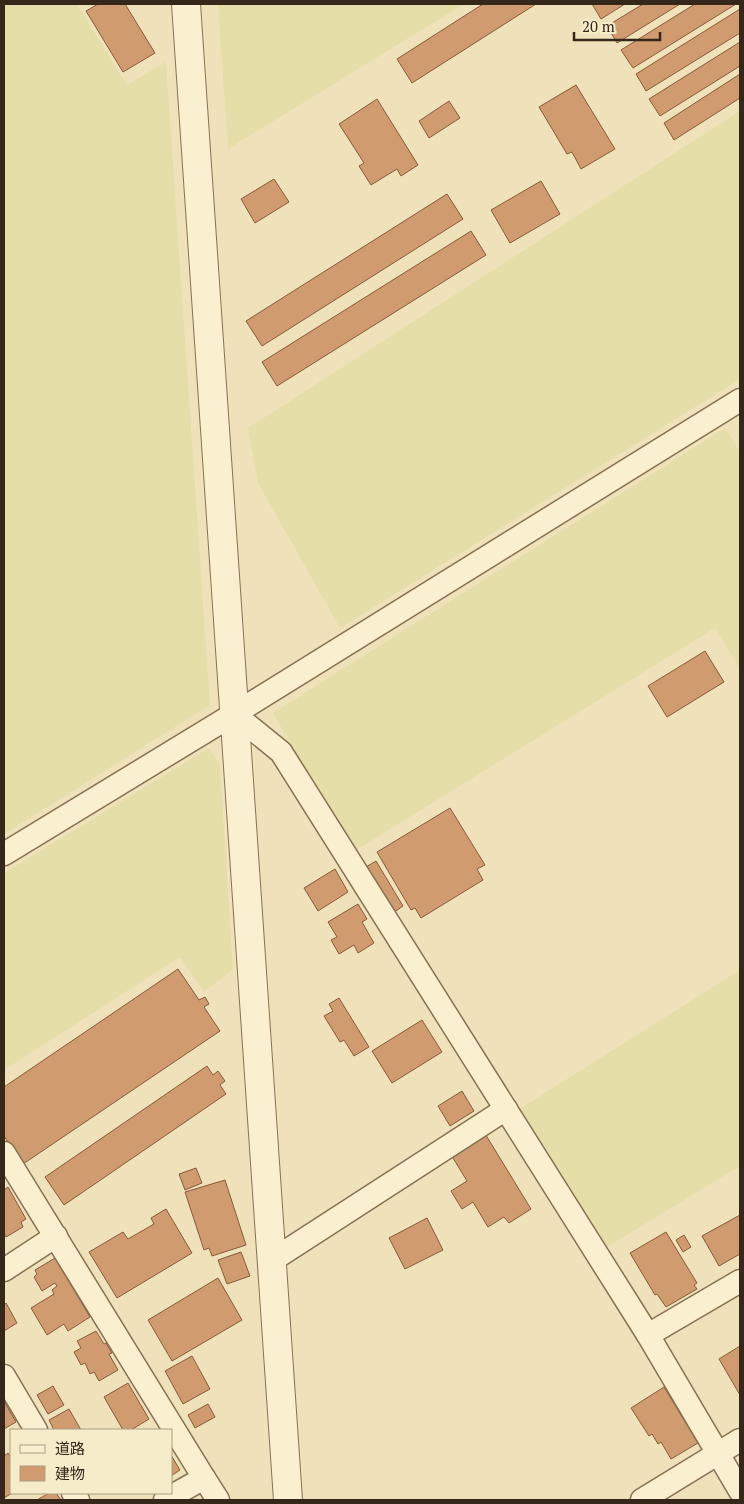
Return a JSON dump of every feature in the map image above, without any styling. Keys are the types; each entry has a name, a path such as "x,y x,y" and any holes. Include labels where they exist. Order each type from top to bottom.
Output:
{"street":[{"path":"186,4 288,1500"},
{"path":"4,854 234,714 740,400"},
{"path":"234,714 282,752 648,1335 740,1490"},
{"path":"271,1261 506,1109"},
{"path":"4,1153 218,1500"},
{"path":"4,1270 56,1236"},
{"path":"648,1335 740,1281"},
{"path":"4,1376 35,1429"},
{"path":"642,1500 740,1440"},
{"path":"165,1500 204,1478"}],"shaded area":[{"path":"4,4 77,4 127,85 166,62 210,705 4,834"},
{"path":"218,4 464,4 228,149"},
{"path":"740,111 740,379 340,628 258,483 248,428"},
{"path":"725,428 740,452 740,669 715,628 353,852 273,713"},
{"path":"209,748 220,765 233,969 204,992 180,957 4,1070 4,873"},
{"path":"740,970 740,1166 602,1250 518,1110"}],"building":[{"path":"98,4 125,4 155,53 123,72 86,11"},
{"path":"483,4 536,4 412,83 397,59"},
{"path":"592,4 625,4 601,19"},
{"path":"643,4 680,4 617,43 607,26"},
{"path":"695,4 736,4 633,68 621,50"},
{"path":"740,9 740,33 646,91 636,74"},
{"path":"740,42 740,66 660,116 649,99"},
{"path":"740,74 740,98 674,140 664,123"},
{"path":"576,85 615,149 581,169 572,152 567,154 539,107"},
{"path":"377,99 418,165 401,176 397,169 371,185 359,166 364,163 339,124"},
{"path":"449,101 460,118 429,138 419,121"},
{"path":"274,179 289,202 255,223 241,199"},
{"path":"541,181 560,214 510,243 491,210"},
{"path":"447,194 463,219 262,346 246,321"},
{"path":"471,231 486,255 277,386 262,362"},
{"path":"705,651 724,682 667,717 648,686"},
{"path":"450,808 485,865 477,869 483,880 421,918 415,908 411,910 377,852"},
{"path":"376,861 403,906 393,913 366,867"},
{"path":"335,869 348,892 318,911 304,888"},
{"path":"358,904 367,919 362,922 374,943 358,953 354,945 339,954 331,940 337,937 328,922"},
{"path":"178,969 199,1000 205,997 209,1004 204,1007 220,1031 23,1164 4,1136 4,1087"},
{"path":"339,998 369,1047 354,1056 344,1040 340,1042 324,1016 333,1011 329,1004"},
{"path":"422,1020 442,1052 392,1083 372,1051"},
{"path":"207,1066 213,1075 218,1071 225,1081 220,1085 226,1094 64,1205 45,1177"},
{"path":"462,1091 474,1111 450,1126 438,1106"},
{"path":"484,1132 531,1209 509,1223 504,1217 488,1227 473,1202 462,1209 451,1191 467,1181 450,1153"},
{"path":"196,1168 202,1183 185,1190 179,1174"},
{"path":"225,1180 246,1245 212,1256 209,1248 204,1250 185,1192"},
{"path":"8,1187 26,1219 21,1222 23,1227 6,1237 4,1233 4,1190"},
{"path":"166,1209 192,1253 117,1298 89,1252 123,1232 128,1239 154,1224 151,1218"},
{"path":"740,1215 740,1254 719,1266 702,1236"},
{"path":"427,1218 443,1250 405,1269 389,1238"},
{"path":"666,1232 697,1283 694,1285 697,1289 666,1307 657,1294 655,1295 630,1253"},
{"path":"684,1235 691,1247 683,1252 676,1240"},
{"path":"241,1252 250,1276 227,1284 218,1260"},
{"path":"55,1258 90,1317 68,1331 64,1324 47,1335 31,1308 54,1294 52,1290 57,1286 55,1283 42,1291 34,1277 37,1274 35,1270"},
{"path":"218,1278 242,1320 172,1361 148,1320"},
{"path":"6,1303 17,1323 4,1331 4,1305"},
{"path":"96,1331 112,1353 109,1354 118,1370 99,1381 94,1372 90,1374 85,1363 81,1365 74,1352 81,1348 77,1341"},
{"path":"740,1346 740,1395 719,1359"},
{"path":"192,1356 210,1389 183,1404 165,1371"},
{"path":"128,1383 149,1419 133,1429 122,1429 104,1397"},
{"path":"53,1386 64,1405 48,1414 37,1395"},
{"path":"664,1387 698,1443 671,1459 661,1442 658,1444 652,1434 649,1436 631,1408"},
{"path":"4,1401 16,1422 4,1429"},
{"path":"208,1404 215,1417 195,1428 188,1415"},
{"path":"69,1409 80,1429 54,1429 49,1420"},
{"path":"8,1453 10,1456 10,1494 4,1498 4,1456"},
{"path":"172,1457 180,1470 172,1475"},
{"path":"47,1494 57,1494 61,1500 37,1500"}]}
